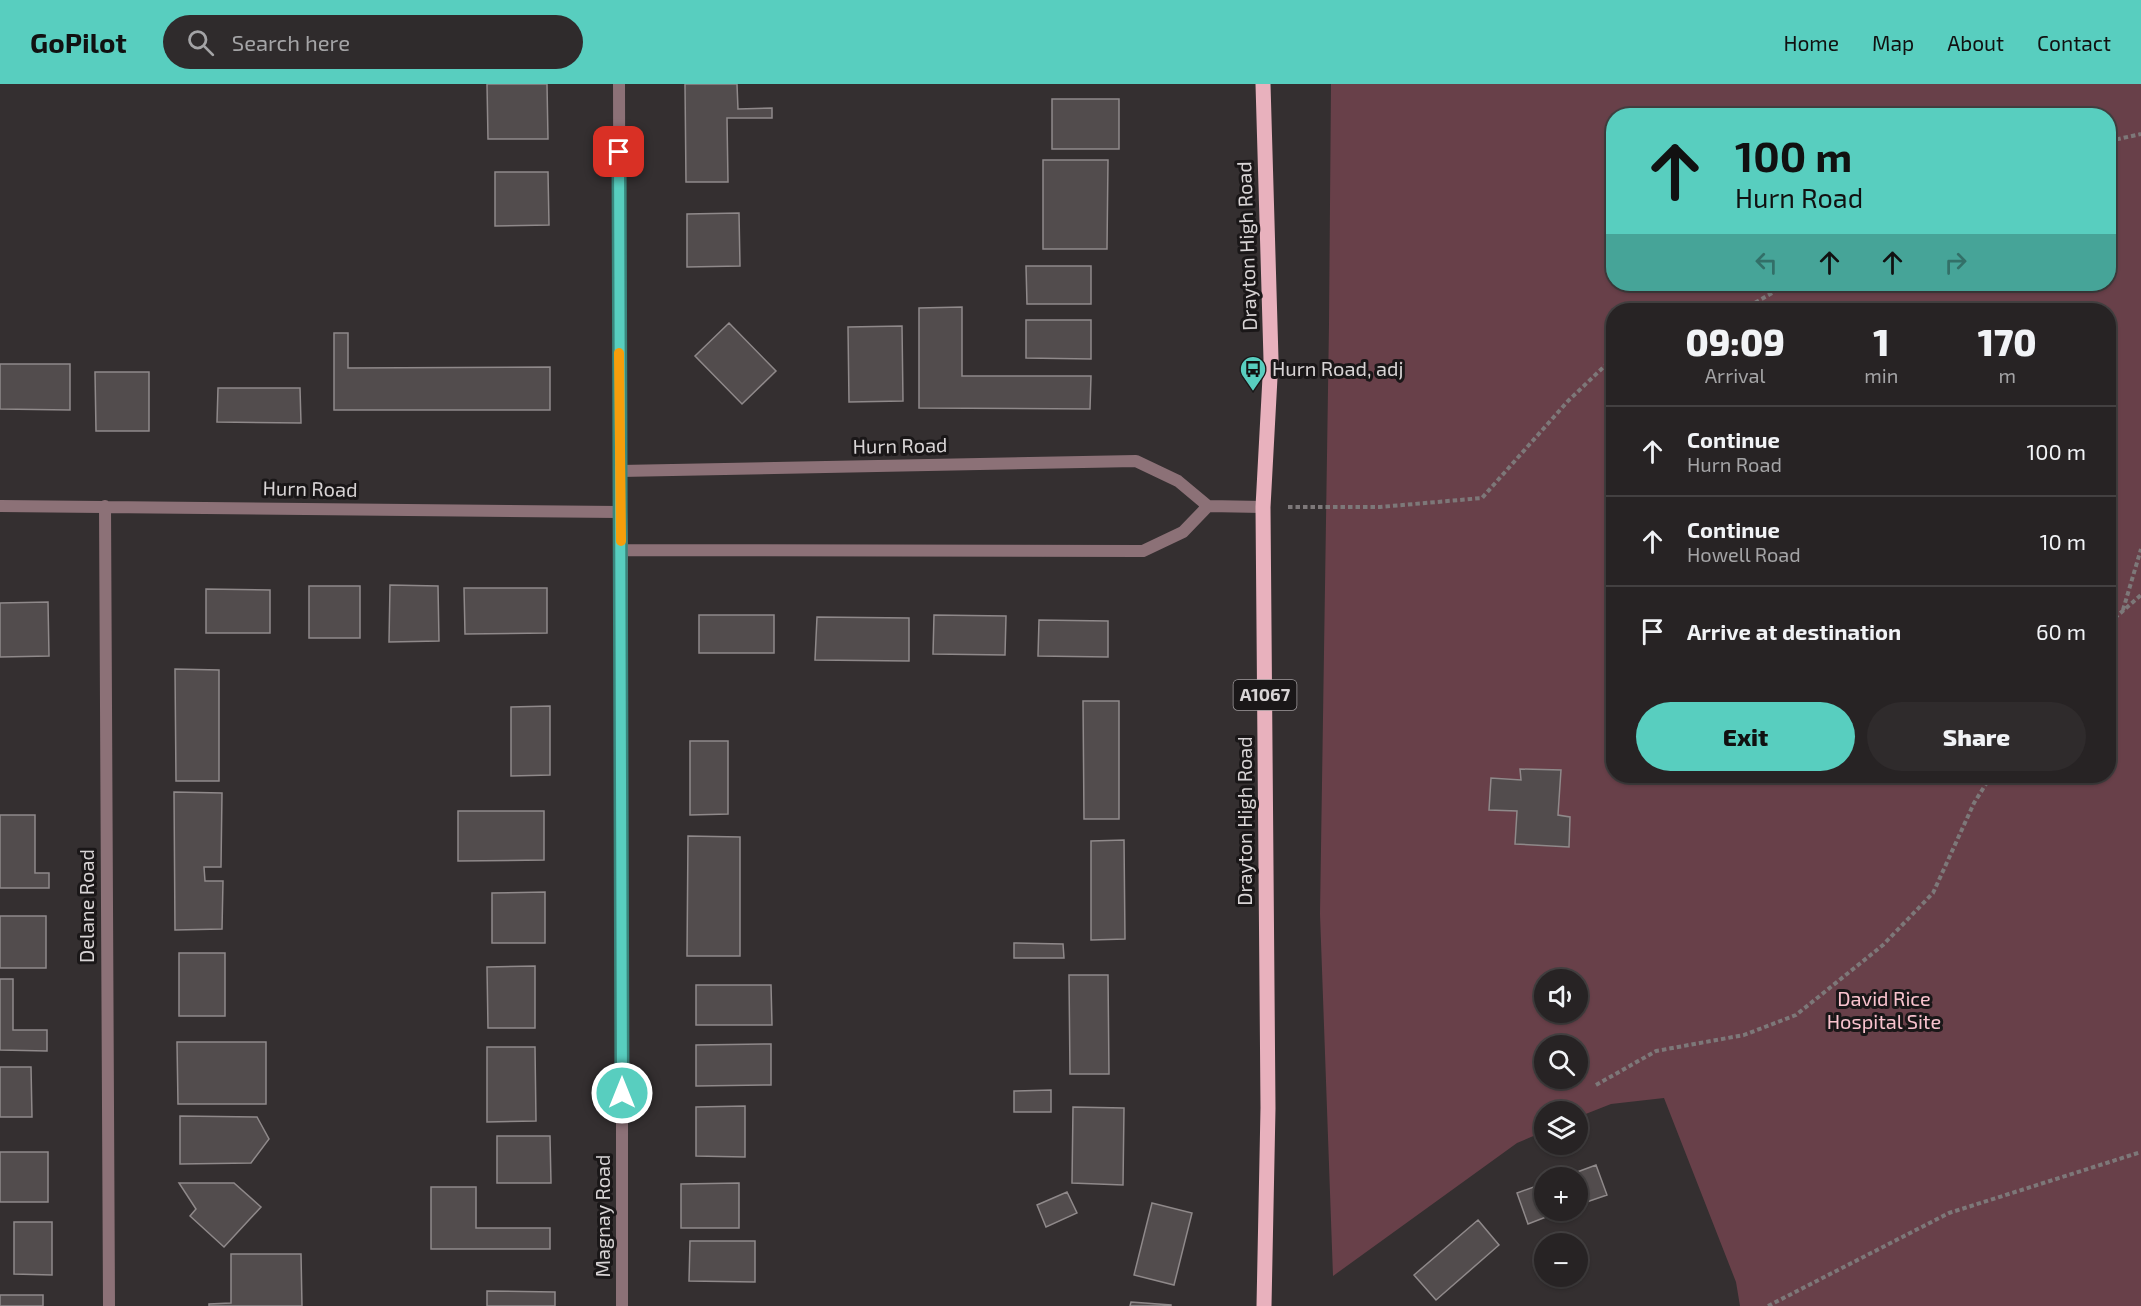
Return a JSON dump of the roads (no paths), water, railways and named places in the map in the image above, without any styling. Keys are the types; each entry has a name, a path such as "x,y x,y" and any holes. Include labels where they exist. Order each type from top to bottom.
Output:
{"main road":[{"name":"Drayton High Road","path":"1263,84 1271,359 1263,507 1268,1108 1264,1306"}],"street":[{"path":"619,84 622,550 1143,551 1183,532 1208,506 1263,507"},
{"name":"Hurn Road","path":"620,471 1136,461 1178,480 1208,506"},
{"name":"Hurn Road","path":"0,506 620,512"},
{"name":"Delane Road","path":"105,506 109,1306"},
{"name":"Magnay Road","path":"622,550 622,1306"}],"place":[{"name":"Hurn Road, adj","path":"1253,392"}],"park label":[{"name":"David Rice Hospital Site","path":"1884,1010"}]}
